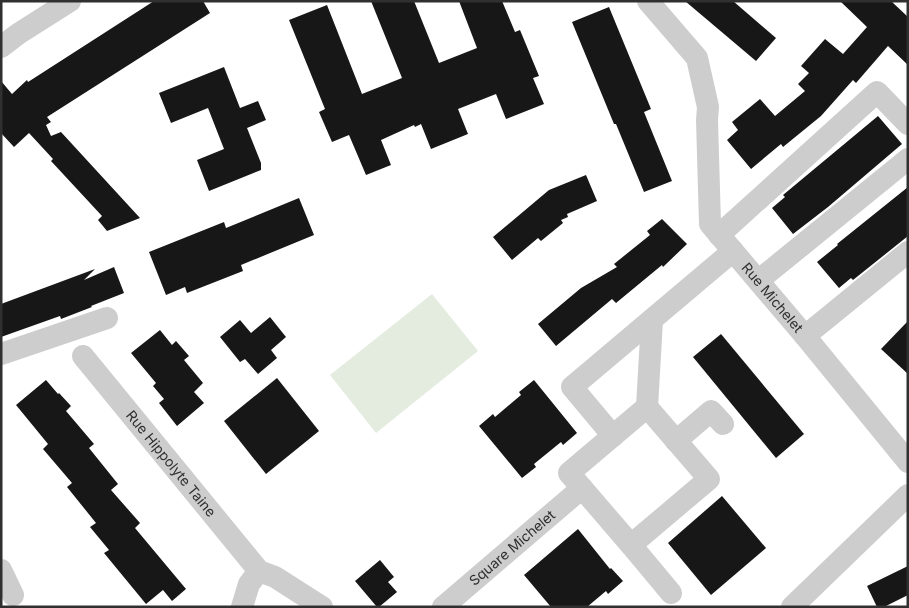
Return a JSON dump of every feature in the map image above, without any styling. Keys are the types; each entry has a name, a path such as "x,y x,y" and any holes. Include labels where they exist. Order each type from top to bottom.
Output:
{"street":[{"path":"1,47 70,1"},
{"name":"Rue Michelet","path":"648,1 697,58 708,107 710,224 806,336 908,462"},
{"path":"613,436 572,386 652,320 877,92 908,124"},
{"path":"758,280 908,159"},
{"path":"806,336 908,252"},
{"path":"1,354 107,318"},
{"path":"631,546 709,479 647,407 652,320"},
{"name":"Rue Hippolyte Taine","path":"83,356 259,571 274,577 322,607"},
{"path":"647,407 570,473 672,593"},
{"path":"676,441 711,411 723,424"},
{"name":"Square Michelet","path":"443,607 582,488"},
{"path":"792,607 908,495"},
{"path":"1,570 13,595"},
{"path":"242,607 249,584 259,571"}],"shaded area":[{"path":"432,294 478,351 376,433 330,375"}],"building":[{"path":"154,1 203,1 210,13 47,117 51,122 46,125 51,136 61,132 140,218 107,231 98,220 102,216 51,161 53,159 29,133 14,147 1,133 1,81 12,94 27,80 28,82"},
{"path":"371,1 414,1 439,63 477,48 459,1 502,1 515,32 520,30 539,76 533,78 544,104 506,119 496,94 458,109 468,134 431,149 421,124 415,127 414,125 381,140 391,165 366,175 349,135 332,142 319,112 325,109 289,20 327,5 362,94 402,78"},
{"path":"685,1 733,1 776,38 756,61"},
{"path":"840,1 891,1 908,17 908,65 888,46 856,83 853,80 821,116 783,147 781,144 751,169 727,140 738,130 732,122 760,99 775,116 805,91 798,84 809,73 801,66 825,39 843,54 867,27"},
{"path":"609,7 651,109 644,112 672,181 644,192 572,22"},
{"path":"224,67 240,108 258,101 266,120 247,128 261,163 261,170 209,191 197,160 224,149 208,108 171,123 159,93"},
{"path":"878,116 902,144 793,234 772,208 785,197 783,195"},
{"path":"586,175 597,201 567,214 568,217 561,220 563,223 541,241 538,238 512,260 493,237 549,190"},
{"path":"908,187 908,236 853,280 851,278 839,288 817,262"},
{"path":"299,198 314,235 241,265 243,271 187,293 185,287 166,295 149,252 224,222 226,228"},
{"path":"662,219 687,244 663,267 662,265 616,303 612,299 556,346 538,324 581,288 617,267 614,264 650,235 647,231"},
{"path":"114,267 124,293 61,319 60,316 1,337 1,304 95,269 84,280"},
{"path":"270,317 286,337 271,350 277,358 258,374 245,359 240,362 220,337 240,320 251,333"},
{"path":"908,321 908,374 881,349"},
{"path":"160,330 172,345 176,341 189,356 184,360 203,383 194,392 204,403 177,426 159,403 164,399 153,386 156,383 131,353"},
{"path":"721,334 804,434 776,458 693,357"},
{"path":"277,378 319,431 266,474 224,421"},
{"path":"46,380 71,406 66,411 94,444 89,448 118,484 111,490 140,523 135,528 186,589 172,601 163,590 146,604 104,553 109,550 90,527 96,523 67,487 72,483 43,449 48,444 16,405"},
{"path":"534,380 577,433 563,445 561,442 534,464 536,467 522,478 479,426 493,414 495,417 521,395 519,392"},
{"path":"722,496 766,548 711,595 668,543"},
{"path":"578,529 610,569 623,581 608,594 606,591 587,607 551,607 524,575"},
{"path":"380,560 394,577 388,582 397,592 377,607 355,581"},
{"path":"908,566 908,595 884,607 877,607 867,586"}]}
